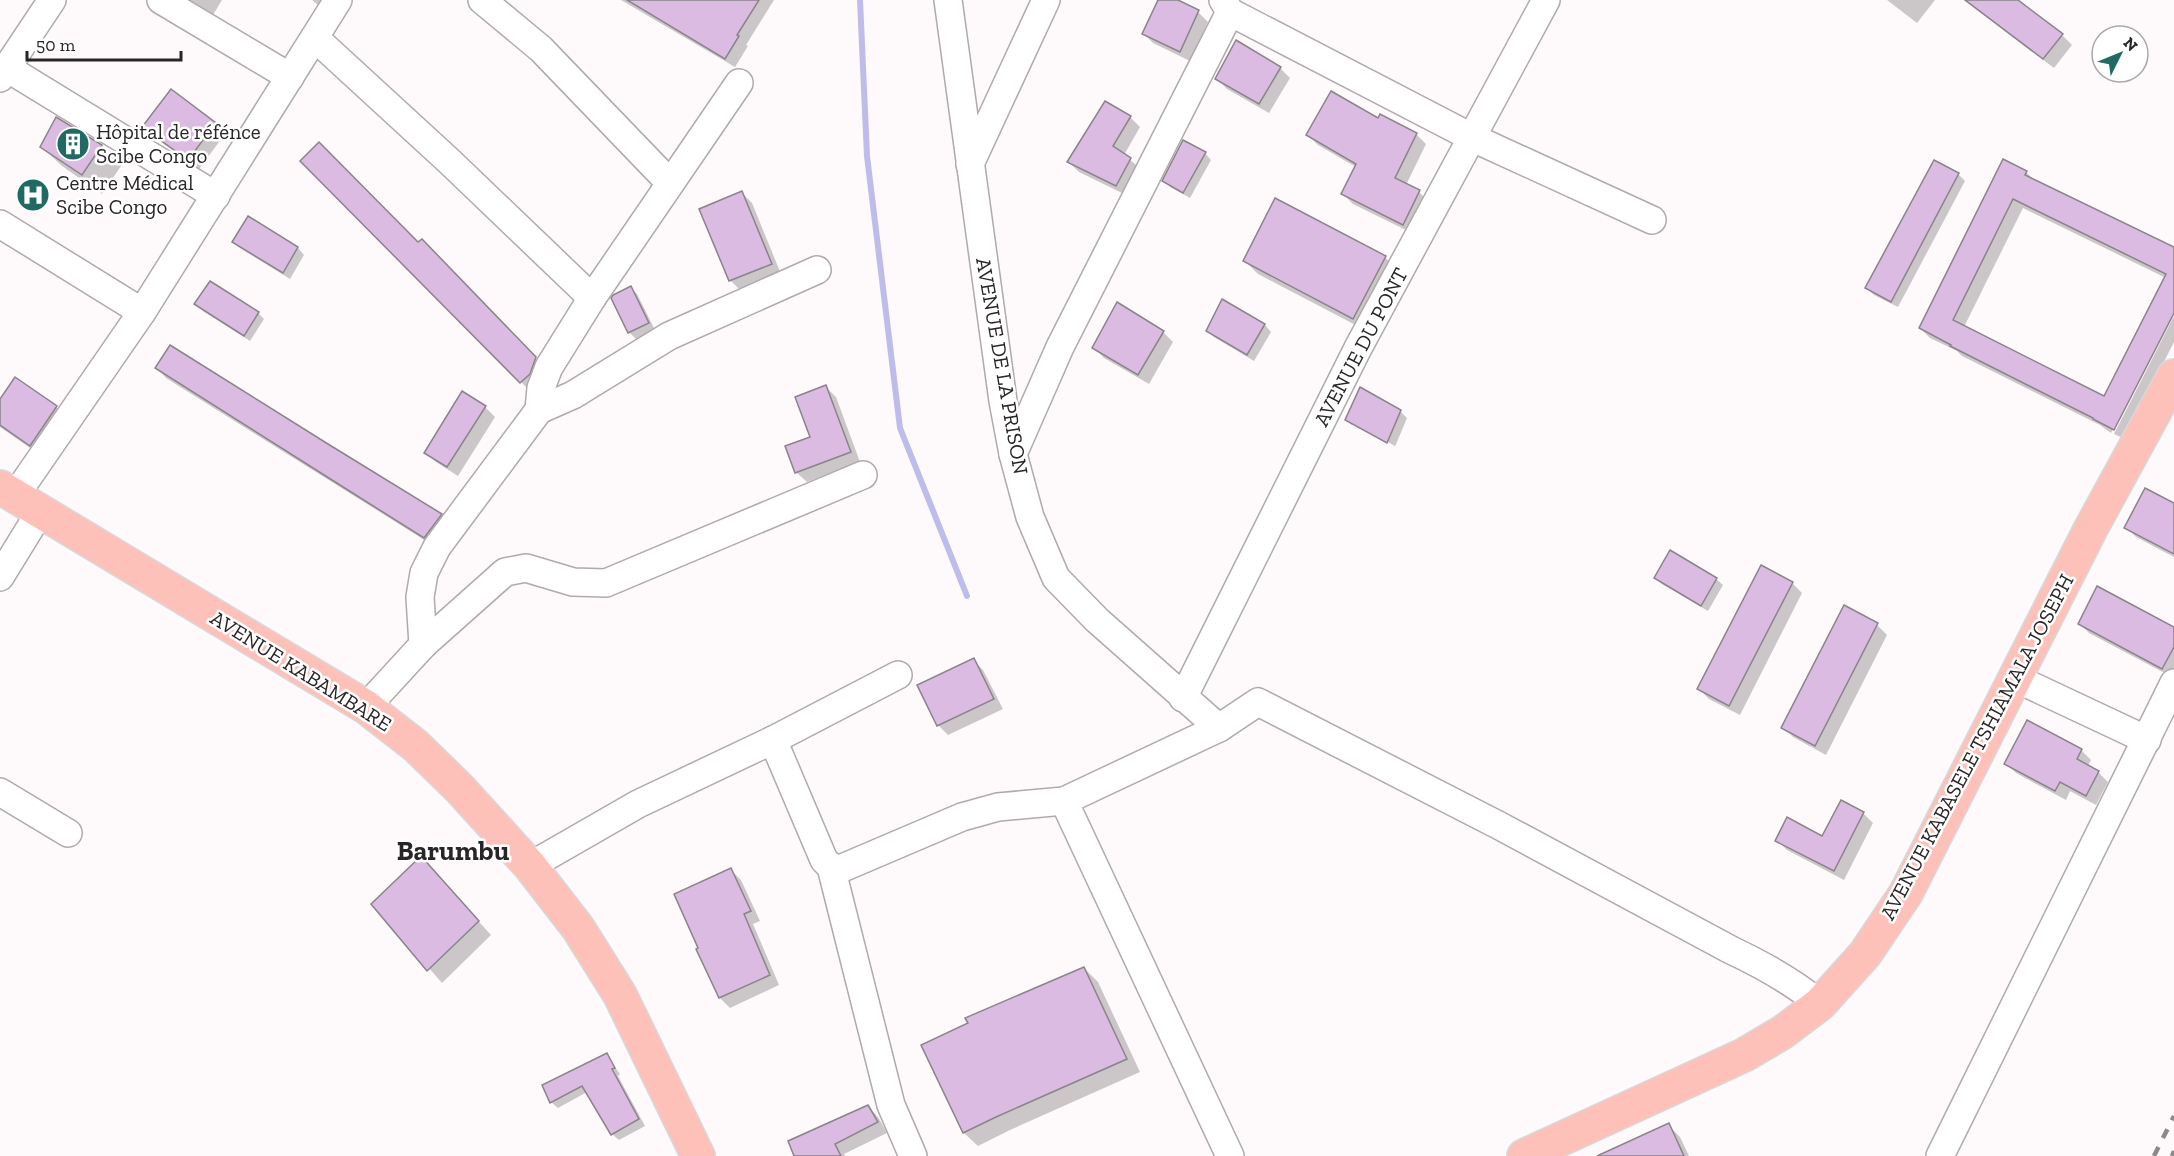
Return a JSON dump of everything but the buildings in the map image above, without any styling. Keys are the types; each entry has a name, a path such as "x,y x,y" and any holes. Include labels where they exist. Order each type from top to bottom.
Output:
{"main road":[{"name":"AVENUE KABASELE TSHIAMALA JOSEPH","path":"1524,1156 1744,1055 1783,1032 1820,1004 1865,954 1906,892 2090,530 2174,376"},
{"name":"AVENUE KABAMBARE","path":"18,499 366,707 416,746 453,782 530,866 578,928 620,995 698,1156"}],"street":[{"path":"52,0 3,73 216,196"},
{"path":"161,0 290,77"},
{"path":"0,577 18,499 142,312 338,0"},
{"path":"482,0 541,49 670,183"},
{"name":"AVENUE DE LA PRISON","path":"948,0 1003,401 1013,454 1030,517 1056,578 1097,620 1219,728"},
{"path":"970,164 1046,0"},
{"name":"AVENUE DU PONT","path":"1183,698 1358,348 1546,0"},
{"path":"1013,454 1060,347 1227,6 1473,138 1652,220"},
{"path":"315,38 449,161 592,298"},
{"path":"539,410 541,388 549,367 592,298 739,83"},
{"path":"0,224 142,312"},
{"path":"423,645 420,597 424,573 437,547 539,410 573,395 669,336 817,270"},
{"path":"366,707 423,645 505,572 526,568 573,582 606,583 863,475"},
{"path":"530,866 638,804 773,740 898,675"},
{"path":"2015,678 2147,740"},
{"path":"1940,1156 2174,683"},
{"path":"831,867 840,869 962,817 998,807 1064,801 1219,728 1258,702 1500,826 1731,950 1770,968 1797,985 1820,1004"},
{"path":"773,740 824,860 831,867 891,1105 913,1156"},
{"path":"0,792 68,833"},
{"path":"1064,801 1230,1156"}],"waterway":[{"path":"860,0 867,156 900,428 967,596"}],"railway":[{"path":"2154,1156 2174,1116"},
{"path":"2172,1156 2174,1151"}],"place":[{"name":"Hôpital de réfénce Scibe Congo","path":"73,144"},
{"name":"Centre Médical Scibe Congo","path":"33,195"}],"district":[{"name":"Barumbu","path":"453,851"}]}
